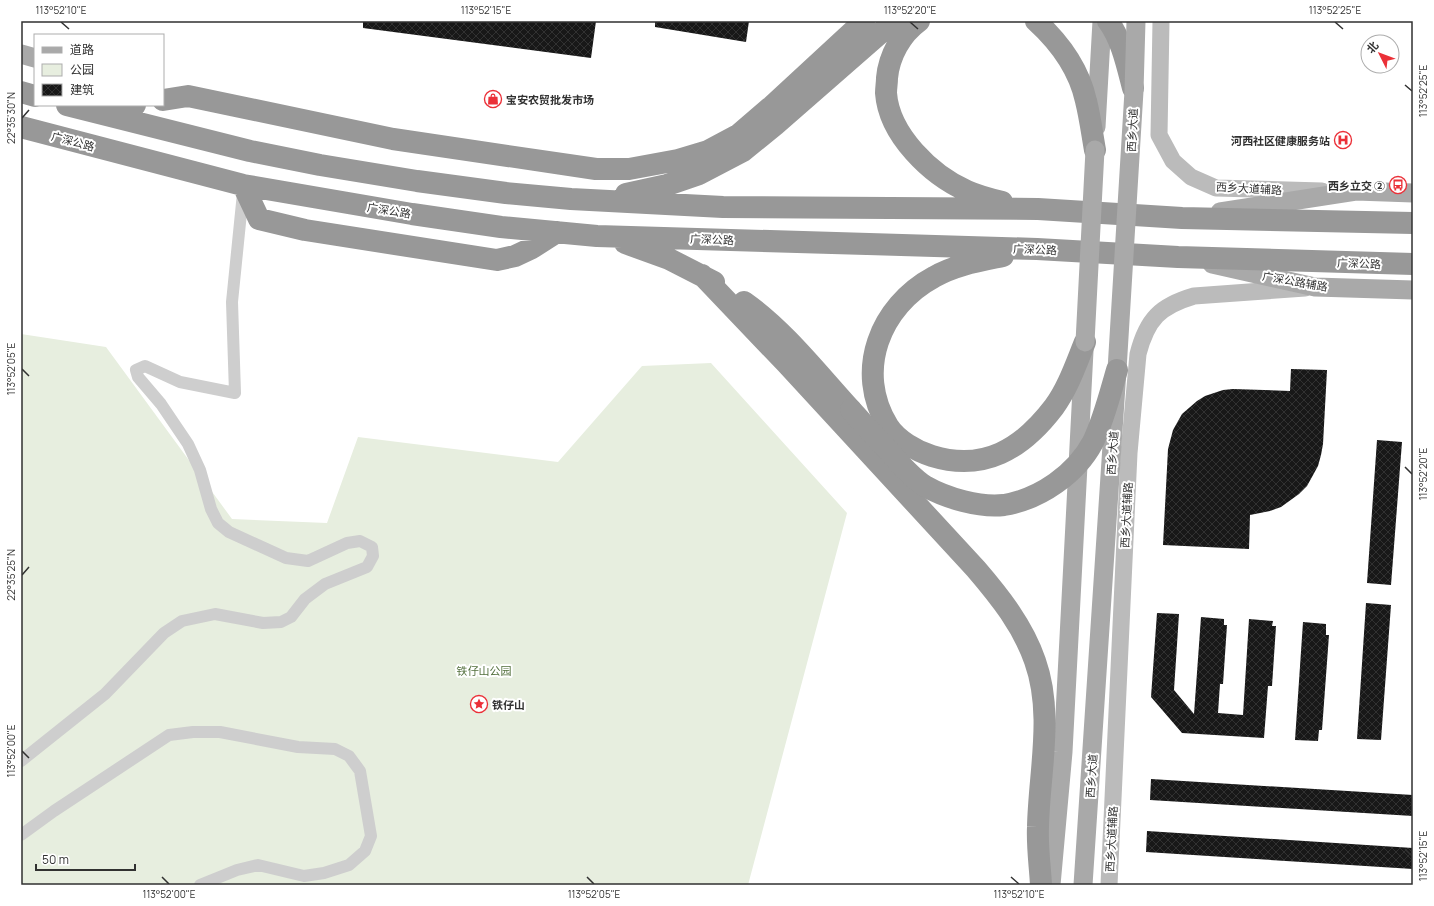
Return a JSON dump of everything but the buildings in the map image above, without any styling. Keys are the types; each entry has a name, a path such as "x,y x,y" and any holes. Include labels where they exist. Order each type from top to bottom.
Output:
{"highway":[{"path":"164,100 188,96 394,138 596,169 629,169 678,160 708,151 738,135 772,106 864,21"},
{"path":"570,199 631,194 667,185 699,174 743,151 894,21"},
{"path":"919,21 912,26 894,50 888,70 886,94 891,114 901,134 913,151 944,178 966,191 1005,203 1038,209"},
{"path":"1036,21 1054,38 1068,58 1079,80 1086,100 1095,150"},
{"path":"1108,21 1120,43 1134,91"},
{"path":"21,92 34,96"},
{"path":"71,106 250,152 417,181 491,191 570,199 723,207 1038,209 1182,218 1413,223"},
{"path":"93,112 129,106"},
{"name":"广深公路","path":"21,128 243,185 420,215 501,226 597,236 1037,249 1178,257 1413,264"},
{"path":"243,185 259,219 305,230 497,260 515,256 532,248 557,232"},
{"path":"597,236 633,245 669,259 702,275 729,291 756,310 780,333 904,468 925,485 948,497 976,504 1003,505 1030,498 1056,483 1077,465 1093,442 1106,409 1117,370"},
{"path":"1037,249 959,266 933,277 915,290 896,309 883,327 875,347 872,369 873,390 888,427 904,442 922,453 945,460 967,462 992,458 1013,447 1034,430 1054,407 1068,382 1085,342"},
{"path":"702,275 786,363 976,569 1000,597 1020,627 1035,661 1043,695 1044,735 1038,828 1041,885"}],"main road":[{"path":"1051,885 1063,752 1102,21"},
{"name":"西乡大道","path":"1083,885 1117,370 1134,91 1136,21"},
{"path":"21,54 34,58"},
{"path":"164,91 188,96"},
{"path":"1182,218 1356,192 1413,193"},
{"name":"广深公路辅路","path":"1178,257 1315,287 1413,290"}],"street":[{"name":"西乡大道辅路","path":"1161,21 1159,135 1173,161 1177,165 1191,177 1216,188 1356,192"},
{"path":"21,761 106,694 164,633 182,621 215,614 263,623 281,622 291,617 305,599 326,584 367,566 373,556 372,547 360,541 347,543 308,561 286,558 230,532 218,523 210,509 200,470 188,444 161,404 138,377 136,370 145,366 180,382 235,392 232,302 243,185"},
{"name":"西乡大道辅路","path":"1108,885 1129,453 1138,354 1142,340 1155,317 1164,308 1177,301 1194,296 1315,287"},
{"path":"21,835 54,811 169,735 193,732 220,732 298,748 335,749 349,756 360,771 371,836 365,851 349,865 324,873 304,876 258,865 237,870 200,885"}],"green space":[{"name":"铁仔山公园","path":"21,334 106,347 232,519 327,523 358,437 558,462 642,366 711,363 847,513 748,885 21,885"}],"place":[{"name":"宝安农贸批发市场","path":"493,99"},
{"name":"河西社区健康服务站","path":"1343,140"},
{"name":"西乡立交 ②","path":"1398,185"},
{"name":"铁仔山","path":"479,704"}]}
